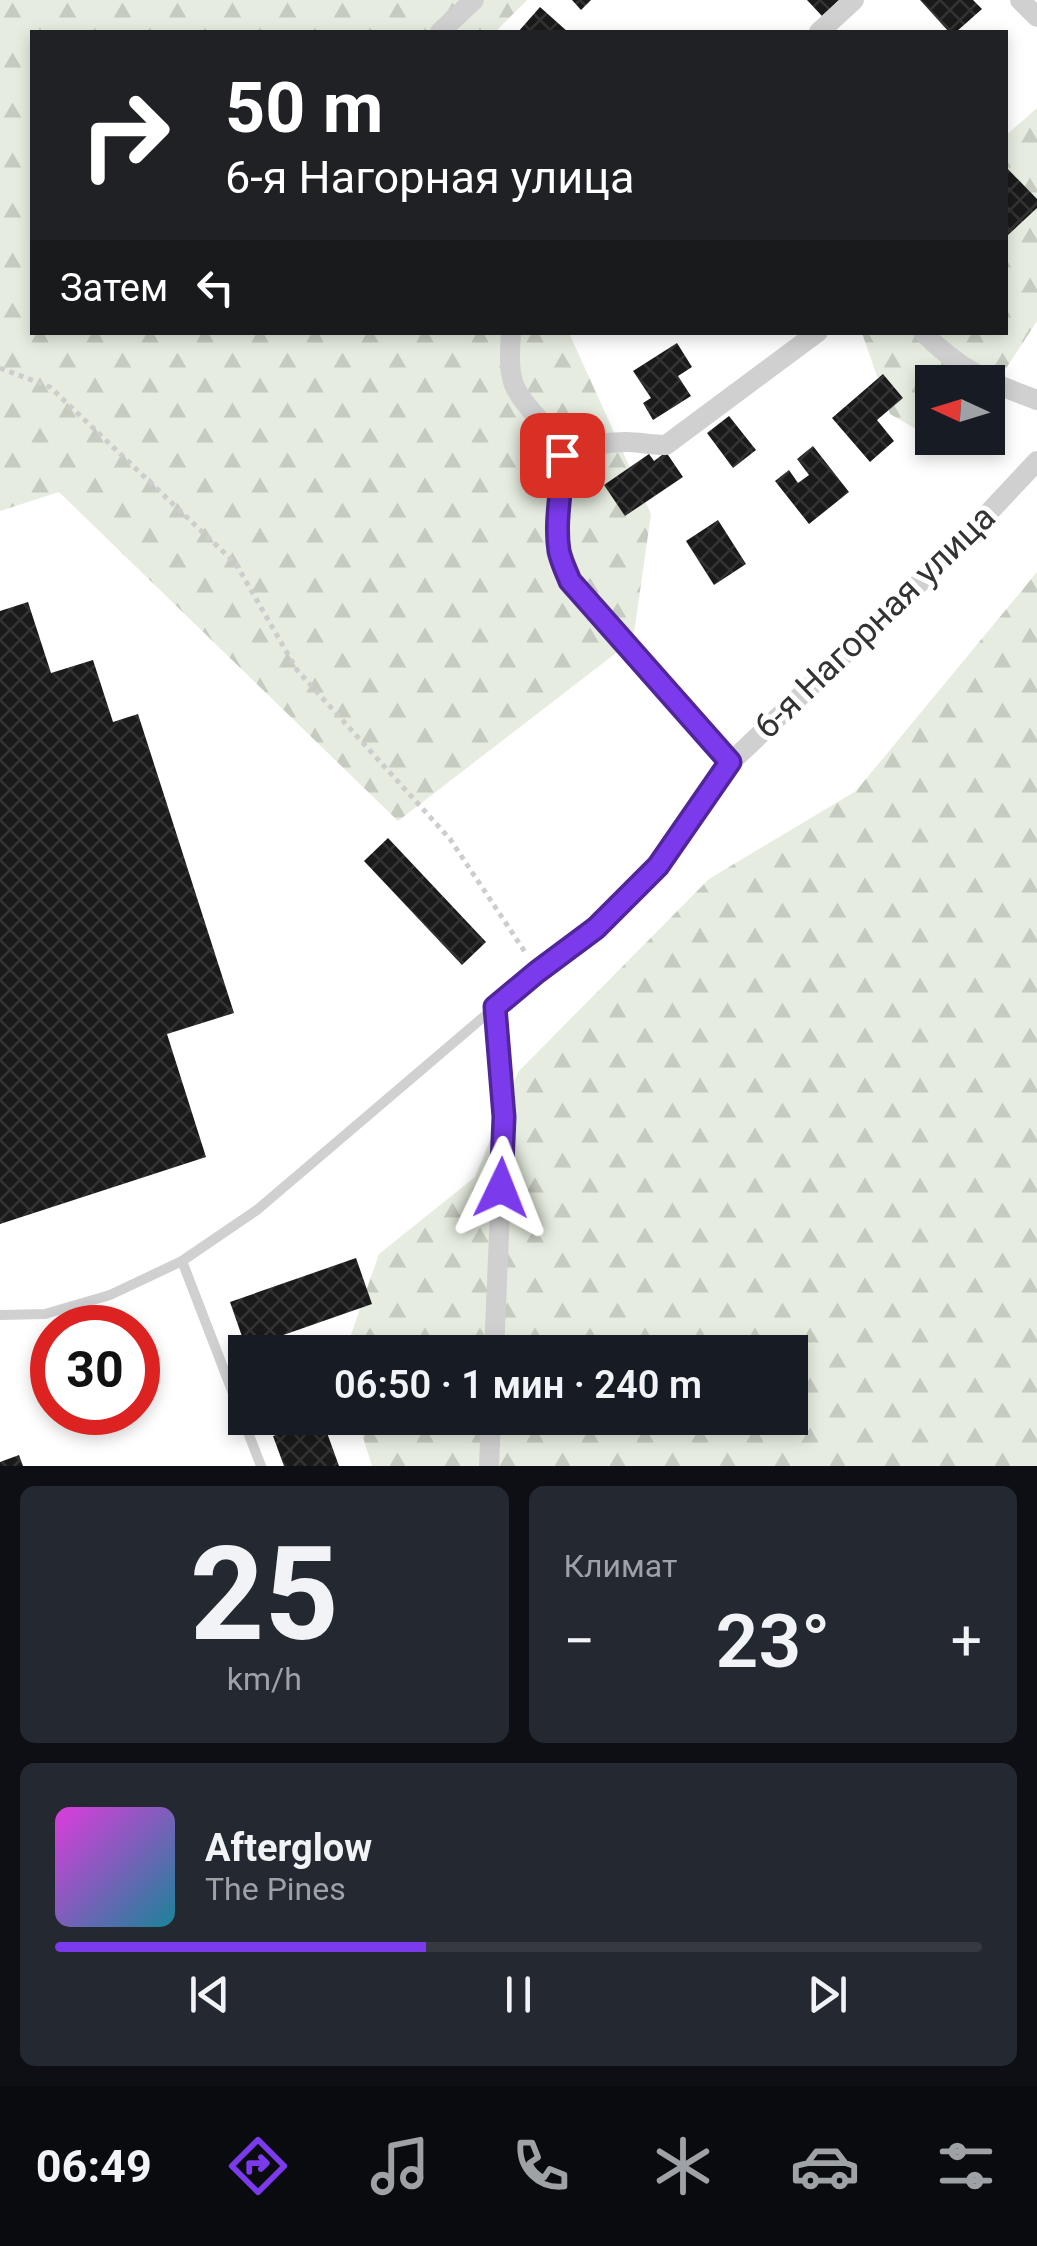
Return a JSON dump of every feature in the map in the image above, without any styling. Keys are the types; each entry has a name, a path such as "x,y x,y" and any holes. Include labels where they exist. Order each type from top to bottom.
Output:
{"street":[{"path":"442,30 474,0"},
{"path":"821,30 854,0"},
{"path":"1020,0 1037,18"},
{"path":"511,335 514,385 562,455 559,554 570,581 730,762"},
{"path":"562,455 588,446 616,443 666,446 814,335"},
{"path":"927,335 944,354 972,374 1037,400"},
{"name":"6-я Нагорная улица","path":"495,1007 596,928 658,866 730,762 950,554 1037,461"},
{"path":"495,1007 504,1117 495,1335"},
{"path":"489,1466 490,1435"}],"lane":[{"path":"0,1315 45,1314 110,1295 182,1261 256,1210 495,1007"},
{"path":"182,1261 261,1466"}],"path":[{"path":"0,368 50,386 236,564 297,670 450,839 537,972"}],"green space":[{"path":"0,0 527,0 497,30 30,30 30,335 570,335 651,514 633,640 398,821 59,492 0,511"},
{"path":"1037,108 1037,321 1005,370 1005,365 915,365 915,429 890,414 863,335 1008,335 1008,133"},
{"path":"1037,572 1037,1466 372,1466 362,1435 808,1435 808,1335 351,1335 379,1254 475,1177 518,1072 709,879 856,791"}],"building":[{"path":"572,0 591,0 581,10"},
{"path":"807,0 839,0 822,16"},
{"path":"920,0 973,0 982,9 958,30 947,30"},
{"path":"540,7 566,30 520,30"},
{"path":"1008,169 1037,199 1037,208 1008,235"},
{"path":"677,343 692,367 678,376 691,396 653,420 643,403 651,398 633,371"},
{"path":"883,374 903,398 877,420 894,441 870,462 832,418"},
{"path":"729,416 756,450 733,468 707,433"},
{"path":"813,446 849,492 809,524 775,481 789,470 798,483 809,475 797,459"},
{"path":"666,452 683,477 625,516 604,485 649,454 654,461"},
{"path":"718,520 746,564 714,585 686,541"},
{"path":"28,602 51,673 93,660 113,722 138,714 234,1013 167,1034 206,1157 0,1224 0,611"},
{"path":"388,838 486,942 462,965 364,861"},
{"path":"356,1258 372,1304 283,1335 241,1335 230,1302"},
{"path":"328,1435 339,1466 284,1466 273,1436"},
{"path":"19,1455 23,1466 0,1466 0,1462"}],"route":[{"path":"501,1188 504,1117 495,1007 596,928 658,866 730,762 570,581 559,554 562,455"}]}
